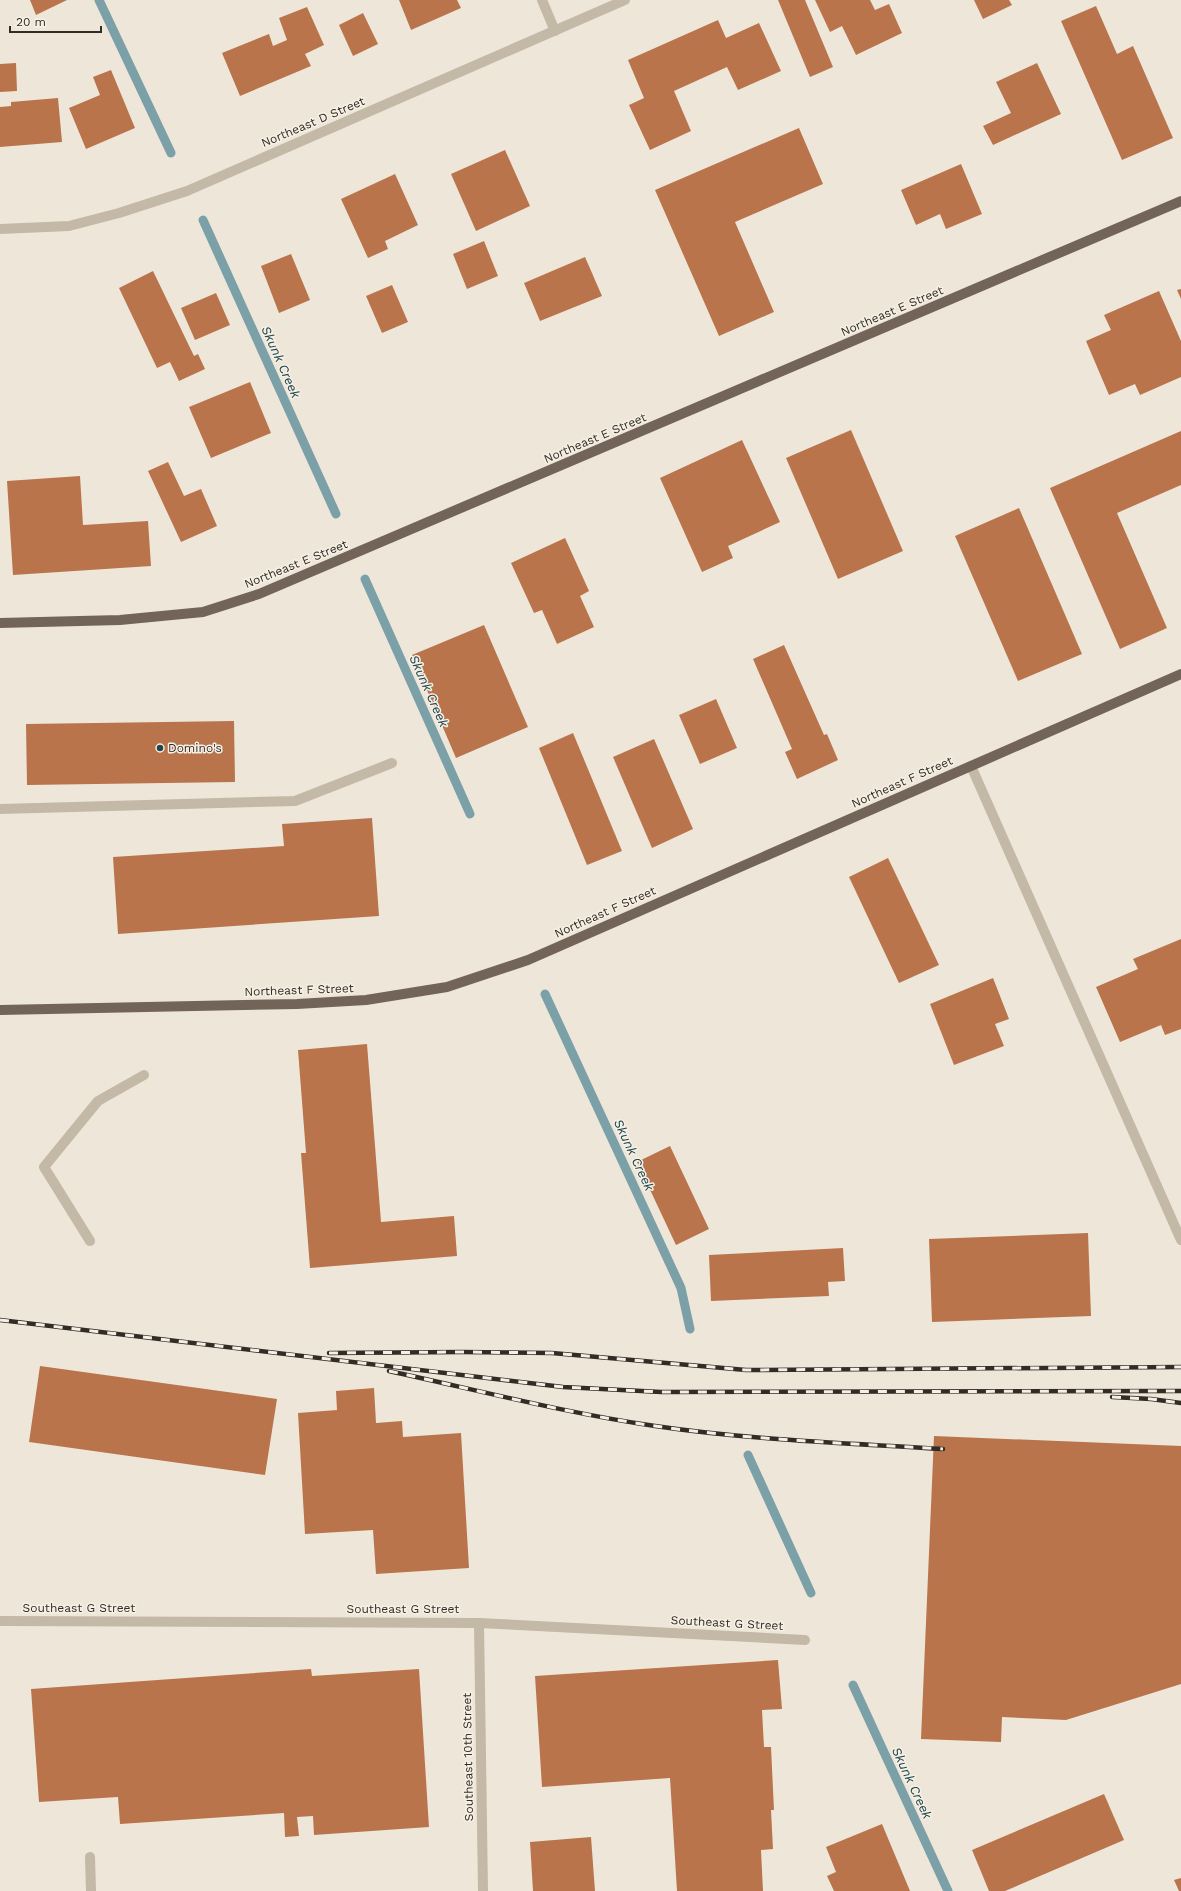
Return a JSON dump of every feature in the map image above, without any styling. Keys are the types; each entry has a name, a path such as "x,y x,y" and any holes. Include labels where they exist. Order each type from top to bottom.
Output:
{"main road":[{"name":"Northeast E Street","path":"0,622 120,620 203,612 259,594 1181,201"},
{"name":"Northeast F Street","path":"0,1010 297,1004 366,1000 447,987 528,960 1181,674"}],"street":[{"path":"542,0 555,31"},
{"name":"Northeast D Street","path":"0,229 69,226 119,213 187,191 625,0"},
{"path":"0,809 295,801 392,764"},
{"path":"971,766 1181,1240"},
{"path":"90,1241 44,1167 98,1101 144,1075"},
{"name":"Southeast G Street","path":"0,1621 478,1622 805,1640"},
{"name":"Southeast 10th Street","path":"478,1622 483,1891"},
{"path":"90,1857 91,1891"}],"building":[{"path":"30,0 67,0 36,15"},
{"path":"399,0 457,0 461,8 411,30"},
{"path":"778,0 805,0 833,67 810,77"},
{"path":"815,0 870,0 875,10 889,4 902,33 856,55 842,26 830,32"},
{"path":"974,0 1009,0 1012,5 983,19"},
{"path":"1096,6 1117,54 1133,46 1173,138 1122,160 1061,21"},
{"path":"307,7 324,45 305,54 311,66 240,96 222,53 269,34 273,46 287,40 279,18"},
{"path":"363,13 378,44 353,56 339,25"},
{"path":"718,20 726,38 759,23 781,71 738,90 727,67 674,91 691,131 650,150 629,105 644,98 628,60"},
{"path":"16,63 17,91 0,92 0,64"},
{"path":"1037,63 1061,114 993,145 983,126 1011,113 996,82"},
{"path":"111,70 135,128 86,149 69,108 100,95 93,77"},
{"path":"58,98 62,142 0,147 0,107 11,106 11,102"},
{"path":"799,128 823,184 735,222 774,312 719,336 655,190"},
{"path":"505,150 530,206 476,231 451,174"},
{"path":"961,164 982,214 946,229 940,214 916,225 901,190"},
{"path":"395,174 418,225 385,241 388,249 368,258 341,199"},
{"path":"484,241 498,276 467,289 453,254"},
{"path":"291,254 310,300 279,313 261,266"},
{"path":"585,257 602,296 540,321 524,283"},
{"path":"153,271 194,356 198,354 205,369 179,381 170,362 157,368 119,288"},
{"path":"392,285 408,322 382,333 366,296"},
{"path":"1181,289 1181,299 1177,290"},
{"path":"1159,291 1181,341 1181,377 1140,395 1135,384 1109,395 1086,341 1111,330 1104,315"},
{"path":"216,293 230,325 195,340 181,308"},
{"path":"250,382 271,433 211,458 189,407"},
{"path":"851,430 903,551 838,579 786,458"},
{"path":"1181,431 1181,485 1117,513 1167,628 1120,649 1050,488"},
{"path":"742,440 780,522 728,546 733,558 702,572 660,478"},
{"path":"168,462 184,496 201,489 217,526 181,542 148,471"},
{"path":"80,476 83,525 148,521 151,566 13,575 7,481"},
{"path":"1019,508 1082,654 1018,681 955,536"},
{"path":"565,538 589,591 580,596 594,627 557,644 542,610 534,613 511,563"},
{"path":"484,625 528,727 456,758 412,655"},
{"path":"784,645 824,735 827,734 838,760 797,779 785,752 792,749 753,659"},
{"path":"716,699 737,748 700,764 679,715"},
{"path":"234,721 235,782 27,785 26,724"},
{"path":"573,733 622,851 587,865 539,748"},
{"path":"654,739 693,829 652,848 613,757"},
{"path":"372,818 379,916 118,934 113,857 284,846 282,824"},
{"path":"888,858 939,965 899,983 849,877"},
{"path":"1181,939 1181,1029 1165,1035 1161,1025 1120,1042 1096,987 1138,969 1133,959"},
{"path":"993,978 1009,1019 995,1024 1004,1046 954,1065 930,1004"},
{"path":"367,1044 381,1222 454,1216 457,1256 310,1268 301,1153 306,1153 298,1050"},
{"path":"670,1146 709,1229 676,1245 637,1162"},
{"path":"1088,1233 1091,1316 932,1322 929,1239"},
{"path":"843,1248 845,1281 828,1282 829,1296 711,1301 709,1255"},
{"path":"40,1366 277,1399 265,1475 29,1442"},
{"path":"374,1388 376,1423 402,1421 403,1437 461,1433 469,1568 376,1574 373,1530 305,1534 298,1413 337,1410 336,1391"},
{"path":"934,1436 1181,1446 1181,1684 1066,1720 1002,1717 1001,1742 921,1739"},
{"path":"778,1660 782,1709 762,1710 764,1747 771,1747 774,1810 771,1810 773,1849 761,1850 763,1891 677,1891 670,1778 542,1787 535,1676"},
{"path":"311,1669 312,1676 419,1669 429,1827 314,1835 313,1816 297,1817 299,1836 285,1837 284,1813 120,1824 118,1797 39,1802 31,1689"},
{"path":"1104,1794 1124,1840 1005,1891 989,1891 972,1850"},
{"path":"882,1824 910,1891 834,1891 827,1876 836,1872 826,1847"},
{"path":"591,1837 595,1891 533,1891 530,1842"},
{"path":"1181,1878 1181,1891 1179,1891 1174,1880"}],"waterway":[{"name":"Skunk Creek","path":"99,0 171,153"},
{"name":"Skunk Creek","path":"203,220 336,514"},
{"name":"Skunk Creek","path":"365,579 470,814"},
{"name":"Skunk Creek","path":"545,994 681,1288 690,1329"},
{"name":"Skunk Creek","path":"748,1455 811,1593"},
{"name":"Skunk Creek","path":"853,1685 948,1891"}],"railway":[{"path":"0,1320 563,1387 661,1392 1181,1391"},
{"path":"329,1353 552,1353 746,1370 1181,1367"},
{"path":"389,1371 554,1408 655,1426 763,1438 943,1449"},
{"path":"1112,1397 1151,1399 1181,1403"}],"place":[{"name":"Domino's","path":"160,748"}]}
